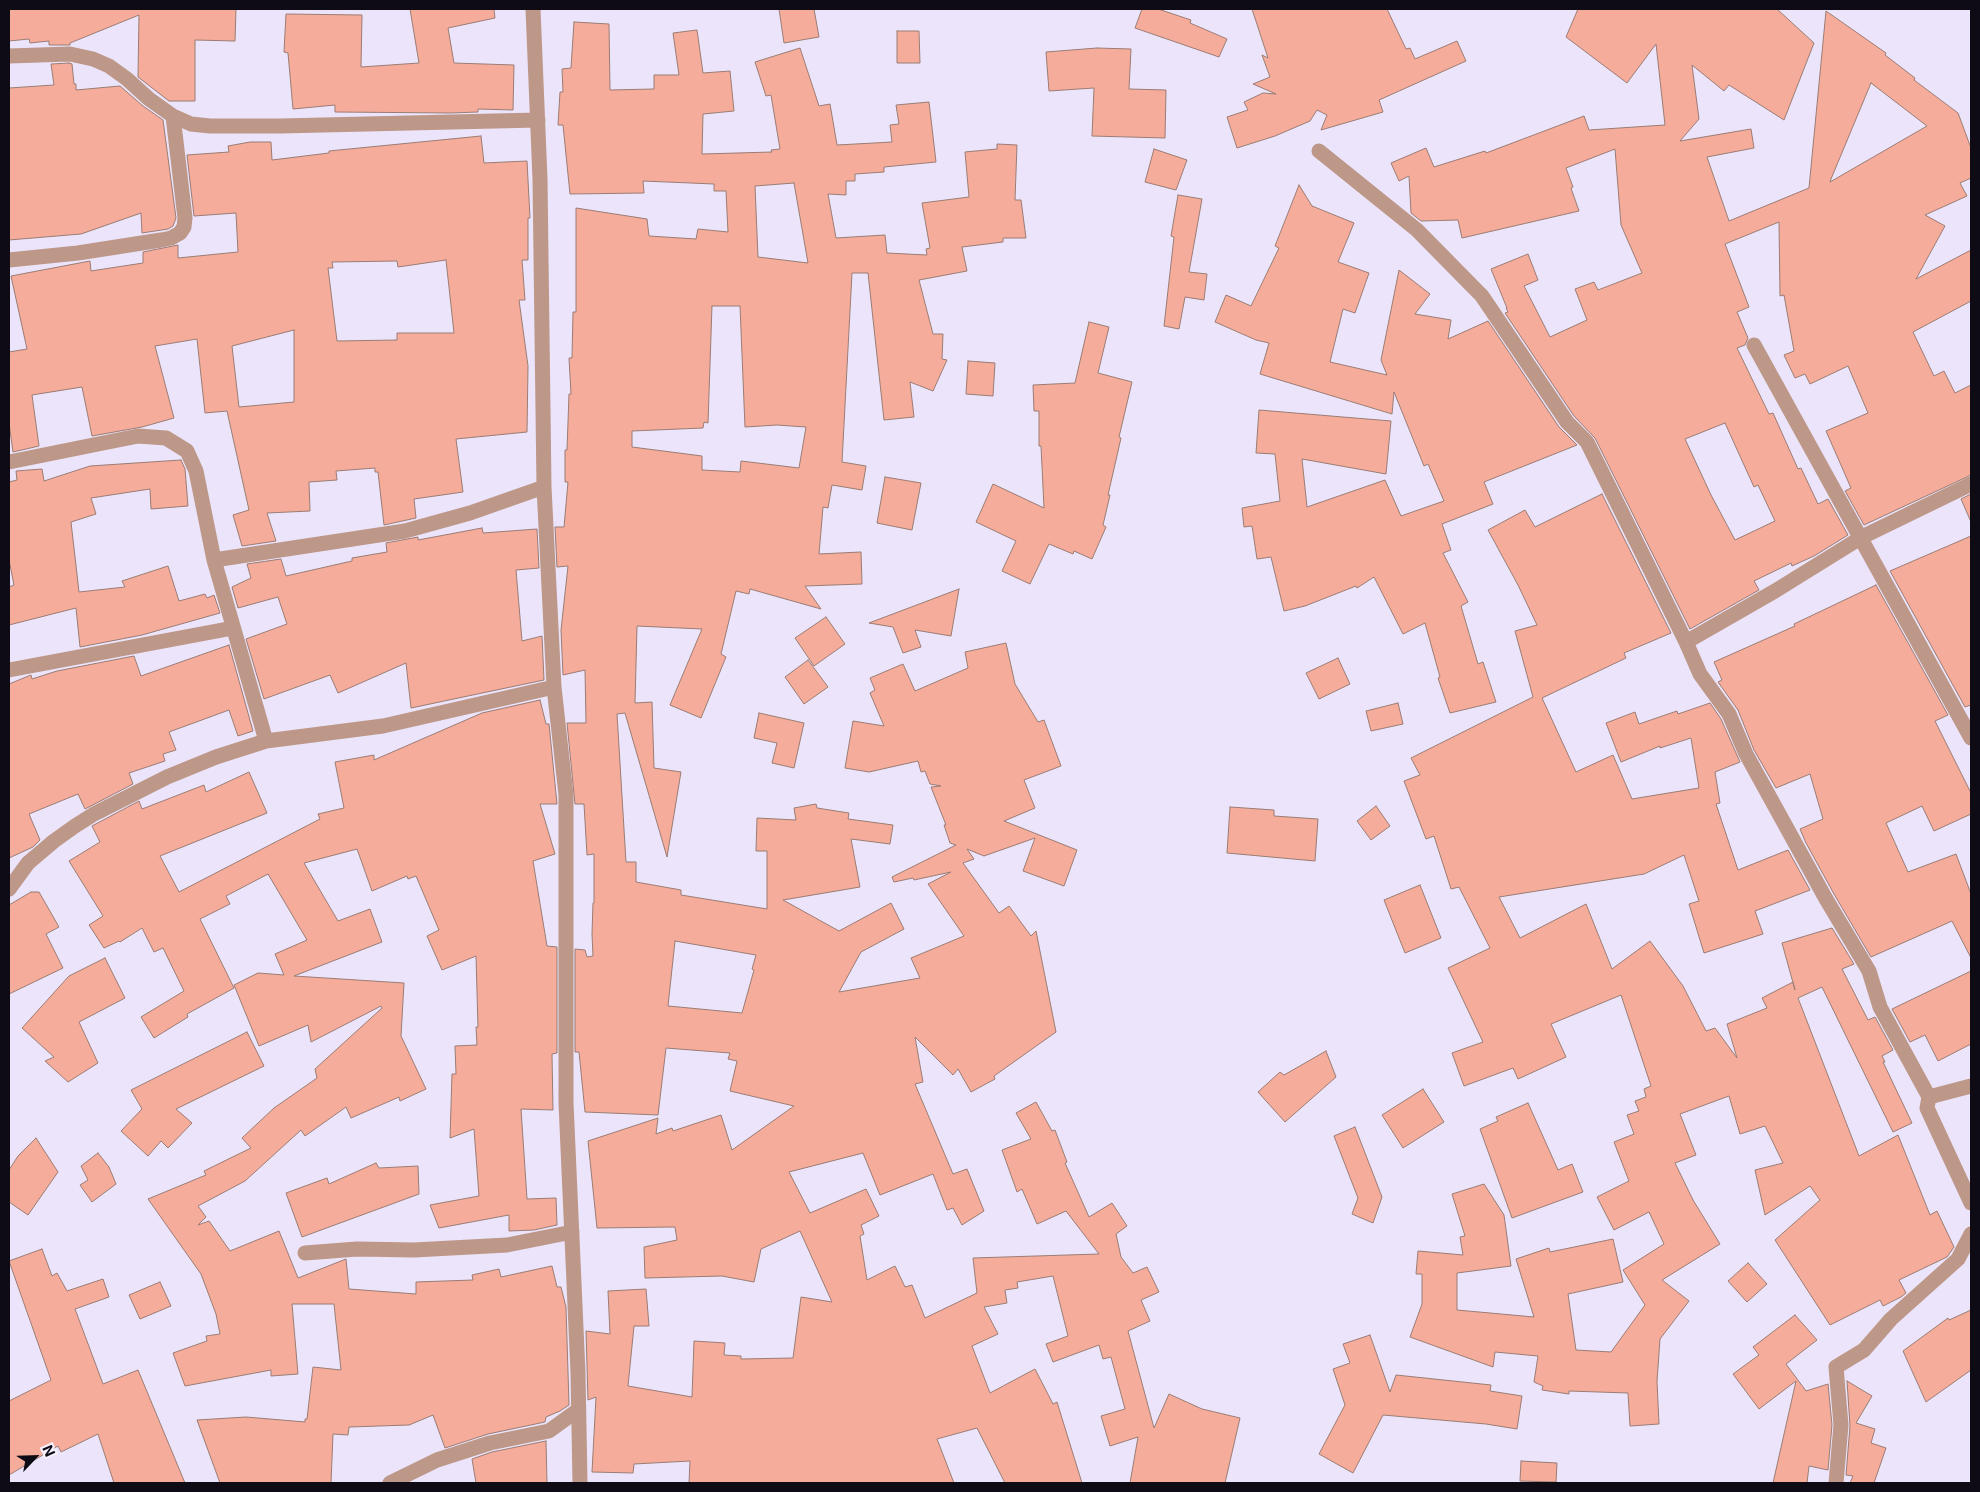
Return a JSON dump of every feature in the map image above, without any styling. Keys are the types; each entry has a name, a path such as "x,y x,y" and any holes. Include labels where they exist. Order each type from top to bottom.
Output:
{"street":[{"path":"533,9 538,120 544,487 554,687 566,795 566,1103 580,1483"},
{"path":"9,56 70,54 92,58 121,75 149,99 173,116 192,124 220,126 538,120"},
{"path":"9,260 78,253 162,240 180,233 184,227 185,218 173,116"},
{"path":"1319,151 1417,230 1482,296 1567,422 1587,442 1700,674 1729,714 1746,754 1826,899 1869,971 1880,1007 1929,1097 1927,1108 1930,1117 1971,1203"},
{"path":"1754,345 1862,537 1971,738"},
{"path":"9,462 138,436 166,438 187,451 196,471 214,560 266,740"},
{"path":"1686,642 1775,591 1862,537 1971,484"},
{"path":"214,560 405,531 470,513 544,487"},
{"path":"9,670 233,628"},
{"path":"9,888 28,863 54,840 94,814 167,777 216,757 266,740 383,726 554,687"},
{"path":"1929,1097 1971,1086"},
{"path":"305,1253 357,1249 414,1250 507,1245 572,1232"},
{"path":"1836,1483 1841,1425 1836,1367 1864,1350 1891,1319 1958,1259 1971,1234"},
{"path":"390,1483 437,1460 490,1443 549,1431 578,1410"}],"building":[{"path":"9,9 236,9 235,41 195,40 195,101 169,101 138,77 139,15 70,43 70,45 49,45 49,41 30,43 29,39 9,41"},
{"path":"410,9 494,9 495,18 448,28 454,63 514,65 513,110 478,109 478,112 451,113 335,112 335,105 293,109 288,53 284,52 286,14 362,15 361,67 419,63"},
{"path":"779,9 814,9 819,37 784,43"},
{"path":"1142,9 1158,9 1191,20 1190,23 1227,39 1219,57 1135,28"},
{"path":"1252,9 1387,9 1406,49 1410,48 1415,59 1457,41 1466,61 1379,100 1383,112 1321,130 1327,115 1317,110 1310,121 1275,136 1237,148 1227,117 1248,110 1244,102 1263,93 1276,94 1253,84 1270,77 1262,55 1268,58"},
{"path":"1578,9 1777,9 1814,43 1784,120 1729,85 1724,91 1692,65 1699,119 1680,141 1751,129 1754,148 1707,157 1729,221 1809,188 1826,11 1886,53 1885,55 1915,78 1914,80 1958,113 1971,148 1971,178 1960,183 1967,196 1925,215 1945,226 1916,279 1971,250 1971,301 1913,332 1934,376 1944,371 1955,393 1971,385 1971,475 1864,525 1845,491 1851,488 1826,431 1868,413 1848,366 1810,384 1805,374 1795,378 1784,355 1794,351 1784,295 1780,296 1779,222 1725,244 1749,307 1737,312 1748,338 1745,345 1737,348 1769,414 1773,413 1798,469 1801,468 1818,504 1828,499 1848,535 1814,556 1792,566 1791,563 1754,581 1759,590 1690,629 1595,438 1574,416 1505,313 1508,312 1507,308 1491,269 1528,254 1538,280 1524,286 1550,337 1587,320 1575,289 1594,282 1598,290 1642,273 1621,225 1615,149 1566,168 1579,211 1462,238 1458,220 1421,221 1411,213 1409,176 1399,181 1391,163 1426,148 1434,167 1485,151 1486,153 1584,116 1589,130 1665,125 1656,44 1627,83 1566,37","holes":["1871,83 1927,126 1830,182 1831,179","1725,423 1754,487 1758,485 1775,521 1735,540 1711,495 1685,439"]},
{"path":"574,22 609,24 610,90 654,89 654,75 679,75 673,33 697,30 703,73 730,71 734,111 703,114 702,154 772,152 771,150 780,149 771,95 766,96 755,62 800,48 819,106 830,104 837,145 892,142 890,125 899,124 896,105 929,102 936,162 884,167 884,172 855,174 855,181 846,181 846,195 828,194 836,238 885,235 887,253 927,255 926,249 930,248 922,203 969,197 965,152 997,149 997,144 1017,145 1015,200 1021,200 1026,238 1003,238 1003,242 962,247 967,271 919,280 933,334 943,334 942,359 947,360 933,391 910,382 914,417 884,420 868,273 852,273 842,462 866,466 862,490 832,485 828,508 823,507 819,554 861,552 862,584 805,586 821,609 750,589 749,594 736,591 721,654 726,657 701,718 670,705 702,629 637,626 635,703 652,702 654,768 681,772 667,857 625,713 617,714 626,862 636,862 636,882 681,890 681,895 767,909 767,851 756,851 757,818 796,820 794,808 816,804 817,808 849,813 848,819 893,825 890,844 851,839 860,887 783,900 839,931 891,903 904,929 861,952 839,992 920,978 911,958 964,936 928,884 951,872 894,882 892,877 956,845 950,843 944,825 946,825 931,787 941,786 930,784 925,771 921,772 918,761 869,772 845,768 853,721 884,726 870,693 875,690 870,678 903,664 915,691 968,668 965,652 1006,643 1015,684 1038,722 1044,720 1061,766 1024,780 1035,808 1004,821 1077,850 1064,886 1023,871 1035,838 984,856 967,849 974,859 963,863 999,913 1009,906 1031,936 1036,931 1056,1032 994,1076 995,1079 971,1092 958,1069 953,1075 915,1037 923,1082 915,1084 953,1174 967,1169 984,1211 962,1225 953,1208 947,1210 933,1174 880,1195 863,1153 789,1172 810,1213 866,1189 879,1216 861,1225 864,1234 860,1236 867,1280 895,1266 905,1287 912,1285 925,1318 977,1293 973,1258 1099,1254 1066,1211 1037,1224 1022,1189 1017,1192 1002,1150 1031,1139 1016,1113 1036,1102 1052,1131 1055,1130 1067,1162 1065,1163 1089,1217 1112,1203 1127,1226 1116,1234 1121,1257 1133,1273 1147,1267 1159,1292 1141,1300 1150,1321 1128,1331 1154,1428 1169,1394 1202,1409 1240,1418 1225,1483 1130,1483 1138,1437 1110,1446 1101,1416 1125,1409 1111,1357 1103,1359 1099,1345 1053,1362 1046,1344 1068,1336 1053,1276 1017,1282 1018,1288 1005,1290 1007,1303 984,1307 998,1334 972,1346 990,1393 1035,1369 1053,1404 1057,1402 1082,1483 1005,1483 977,1428 937,1439 954,1483 689,1483 690,1461 634,1464 633,1473 592,1472 596,1397 588,1400 586,1331 610,1334 608,1291 646,1289 649,1326 634,1326 628,1386 692,1397 694,1341 725,1343 724,1355 741,1356 741,1359 793,1358 801,1297 832,1302 800,1231 761,1249 754,1282 722,1276 645,1278 644,1247 677,1240 675,1227 597,1228 588,1141 658,1118 656,1134 672,1128 673,1131 721,1115 732,1150 794,1106 730,1091 737,1061 728,1059 730,1053 666,1048 658,1115 585,1112 579,1052 575,1052 575,949 585,950 587,957 593,956 594,854 587,855 584,804 575,804 567,723 586,723 585,670 563,675 561,630 568,566 557,567 555,527 564,527 568,482 565,482 565,450 567,450 569,394 571,394 569,358 572,358 573,312 576,312 576,208 647,219 649,236 696,239 698,229 728,232 726,191 714,191 714,184 643,181 644,193 570,194 563,125 558,125 560,92 563,92 562,69 571,68","holes":["794,183 808,263 758,257 755,186","712,306 740,306 745,427 777,425 806,427 799,468 741,461 740,472 702,470 702,456 632,447 632,431 703,428 704,422 708,423","675,941 756,955 752,969 754,970 742,1013 668,1006"]},
{"path":"897,31 919,31 920,63 897,63"},
{"path":"1097,48 1131,49 1129,89 1166,90 1165,138 1092,136 1094,88 1049,91 1046,52"},
{"path":"51,64 72,64 76,90 120,86 163,120 176,218 173,226 168,229 142,233 141,213 81,234 9,240 9,88 54,85"},
{"path":"481,136 484,163 527,161 530,218 528,218 528,260 522,260 525,300 519,300 528,366 527,432 456,439 463,492 414,499 416,518 384,525 378,472 375,472 375,468 336,471 337,480 309,482 310,511 267,513 276,541 242,546 233,515 249,510 227,411 205,413 197,339 155,346 174,418 142,427 92,436 82,387 32,395 39,446 13,452 9,423 9,352 27,349 11,276 90,261 91,271 143,263 143,252 178,245 178,258 238,252 236,213 194,216 187,155 229,152 228,146 250,142 271,142 272,160 329,153 329,151","holes":["446,260 454,333 397,333 397,340 337,341 328,268 333,268 332,262 397,261 398,267","294,330 294,402 239,407 232,346"]},
{"path":"1154,149 1187,160 1176,190 1145,182"},
{"path":"1299,185 1312,206 1354,223 1338,262 1369,273 1355,313 1343,309 1330,362 1387,375 1381,360 1399,270 1430,294 1415,314 1451,320 1448,339 1488,321 1559,427 1577,445 1484,482 1493,504 1442,524 1451,550 1443,553 1468,602 1461,606 1478,664 1483,662 1496,702 1450,713 1438,678 1440,677 1425,623 1403,634 1374,577 1357,588 1356,586 1305,606 1284,611 1271,557 1257,559 1252,526 1244,527 1242,508 1280,501 1275,454 1256,453 1259,410 1391,421 1386,474 1302,459 1307,507 1385,480 1401,516 1444,501 1428,464 1424,466 1394,392 1392,414 1260,374 1269,343 1256,340 1215,322 1226,295 1251,306 1279,248 1275,246"},
{"path":"1178,195 1202,199 1189,272 1207,274 1204,300 1185,297 1179,329 1164,326 1174,237 1171,236"},
{"path":"1089,322 1109,327 1098,373 1132,382 1108,495 1110,495 1103,525 1106,527 1092,559 1074,551 1073,554 1049,544 1030,584 1002,571 1016,541 976,522 993,484 1044,508 1041,446 1039,446 1039,411 1034,411 1033,385 1075,383"},
{"path":"968,361 995,363 993,396 966,394"},
{"path":"181,460 185,469 188,506 151,509 150,489 91,498 96,514 71,522 79,592 125,587 122,581 168,566 179,601 205,594 207,598 214,595 220,613 142,635 80,647 76,608 9,625 9,587 14,585 9,560 9,482 17,480 16,471 42,469 44,481 90,466"},
{"path":"885,477 921,483 912,530 877,523"},
{"path":"1602,494 1671,633 1624,653 1626,658 1542,698 1576,772 1613,755 1632,799 1699,788 1691,738 1660,748 1660,746 1621,762 1606,723 1635,712 1639,724 1677,711 1678,714 1710,703 1721,719 1740,762 1715,772 1720,803 1716,804 1738,870 1788,850 1810,890 1755,911 1763,934 1704,953 1689,904 1699,901 1684,855 1644,874 1499,897 1520,938 1586,904 1612,969 1650,941 1683,986 1706,1031 1715,1028 1737,1058 1727,1024 1767,1008 1762,998 1793,982 1782,943 1832,928 1854,964 1842,969 1868,1020 1875,1017 1893,1050 1882,1056 1885,1062 1883,1062 1912,1123 1893,1132 1822,987 1798,998 1859,1156 1898,1135 1930,1215 1937,1211 1954,1247 1947,1257 1899,1280 1906,1293 1901,1297 1883,1306 1880,1300 1830,1325 1775,1240 1820,1200 1810,1186 1765,1215 1755,1170 1783,1163 1765,1126 1740,1134 1729,1096 1680,1114 1696,1155 1675,1163 1693,1200 1720,1244 1662,1280 1689,1301 1660,1339 1657,1381 1659,1424 1630,1426 1628,1393 1569,1391 1569,1394 1542,1390 1543,1386 1534,1382 1538,1356 1495,1352 1493,1367 1410,1337 1422,1304 1422,1274 1416,1274 1418,1251 1463,1255 1460,1237 1465,1236 1452,1194 1484,1184 1504,1215 1511,1266 1457,1273 1457,1310 1534,1317 1516,1259 1549,1248 1550,1252 1613,1239 1623,1282 1568,1294 1576,1350 1611,1352 1645,1305 1623,1270 1664,1244 1649,1212 1614,1230 1597,1197 1629,1181 1614,1142 1634,1134 1627,1115 1639,1111 1635,1101 1646,1097 1644,1089 1651,1086 1621,995 1551,1024 1566,1057 1518,1079 1513,1068 1464,1086 1452,1053 1483,1042 1448,968 1490,948 1459,887 1451,889 1434,836 1426,839 1404,781 1420,775 1411,758 1533,697 1515,631 1537,625 1488,530 1525,510 1535,527"},
{"path":"1971,494 1971,522 1961,499"},
{"path":"482,528 483,533 537,529 539,568 516,570 522,641 542,636 544,680 411,708 406,663 338,693 330,675 264,699 246,639 287,624 278,597 238,608 232,587 251,578 247,564 281,559 286,576 352,561 352,558 387,552 386,543 418,537 418,540"},
{"path":"1971,536 1971,705 1965,707 1890,571"},
{"path":"1876,585 1948,715 1935,721 1971,793 1971,814 1934,831 1922,806 1886,823 1908,872 1956,854 1971,894 1971,958 1952,921 1871,957 1834,894 1800,829 1823,819 1810,774 1776,788 1754,750 1738,710 1718,682 1722,680 1714,662 1795,626 1794,624"},
{"path":"959,589 951,636 915,630 921,647 903,653 893,627 869,623"},
{"path":"826,617 845,644 814,666 795,638"},
{"path":"229,645 253,731 238,736 229,710 169,732 176,750 163,754 165,761 129,773 133,784 85,809 78,794 29,814 40,840 33,847 9,858 9,684 31,675 32,679 57,671 134,656 141,676"},
{"path":"1338,658 1350,684 1319,699 1306,673"},
{"path":"808,660 828,687 804,704 785,677"},
{"path":"540,700 546,724 549,724 557,804 540,804 555,854 533,861 547,946 557,947 557,1053 552,1054 553,1110 521,1109 527,1199 556,1198 557,1225 534,1230 509,1231 509,1215 439,1228 430,1205 479,1196 474,1129 450,1138 452,1074 456,1074 455,1046 477,1045 476,956 442,970 427,936 439,930 416,876 408,879 407,876 372,891 357,849 304,863 338,921 370,909 382,942 294,976 404,983 401,1036 426,1089 400,1101 399,1097 351,1118 346,1107 305,1136 301,1130 245,1181 198,1206 206,1217 198,1225 209,1221 230,1251 279,1231 298,1278 346,1259 349,1289 416,1294 416,1282 473,1280 472,1275 499,1269 501,1277 552,1266 557,1287 561,1287 566,1307 569,1405 546,1417 545,1422 488,1434 445,1448 433,1415 409,1425 349,1427 348,1435 333,1434 331,1483 220,1483 197,1420 246,1417 305,1422 305,1419 307,1419 313,1367 341,1370 334,1304 292,1304 298,1374 271,1376 271,1370 185,1386 173,1353 207,1341 206,1336 220,1334 216,1314 201,1274 148,1199 206,1175 204,1171 251,1148 242,1138 274,1108 317,1078 315,1069 382,1008 381,1006 311,1042 308,1025 259,1046 234,985 258,973 284,975 275,954 307,940 268,874 226,896 230,904 200,919 234,988 187,1014 188,1017 154,1038 141,1017 184,991 163,948 154,952 142,928 120,942 104,948 89,925 103,916 69,861 100,842 92,826 139,801 142,809 204,785 206,792 249,772 267,813 160,856 179,892 320,819 318,814 344,808 335,762 374,755 374,760 482,713"},
{"path":"1398,703 1403,724 1371,731 1366,711"},
{"path":"759,713 804,723 794,768 772,763 777,743 754,738"},
{"path":"1376,806 1390,826 1371,840 1357,821"},
{"path":"1230,807 1274,810 1274,816 1318,819 1315,861 1227,853"},
{"path":"1420,885 1441,938 1405,953 1384,900"},
{"path":"31,892 39,892 59,927 46,934 63,968 9,994 9,905"},
{"path":"105,958 125,998 79,1022 98,1063 68,1082 45,1061 54,1057 22,1028 69,976"},
{"path":"1971,971 1971,1044 1938,1061 1925,1035 1910,1042 1892,1009"},
{"path":"247,1032 264,1066 176,1109 192,1123 168,1148 161,1141 148,1156 121,1131 142,1109 131,1090"},
{"path":"1326,1051 1336,1077 1285,1122 1258,1092 1280,1072 1284,1075"},
{"path":"1423,1089 1444,1122 1403,1148 1382,1115"},
{"path":"1528,1103 1558,1170 1572,1164 1583,1192 1512,1218 1480,1129 1498,1121 1496,1117"},
{"path":"1355,1127 1382,1197 1373,1223 1352,1214 1358,1198 1334,1136"},
{"path":"36,1138 58,1172 28,1215 9,1202 9,1170 18,1156"},
{"path":"98,1153 109,1167 116,1184 92,1202 80,1185 88,1180 81,1166"},
{"path":"376,1163 379,1168 418,1166 419,1194 302,1237 286,1193 327,1178 329,1184"},
{"path":"42,1249 52,1276 57,1273 67,1291 103,1279 109,1297 75,1309 103,1384 138,1370 185,1483 114,1483 98,1434 61,1452 58,1446 9,1475 9,1401 51,1380 9,1261"},
{"path":"1748,1263 1767,1284 1747,1302 1728,1281"},
{"path":"160,1282 171,1306 140,1319 129,1295"},
{"path":"1971,1310 1971,1370 1926,1402 1903,1351 1948,1318 1949,1320"},
{"path":"1795,1315 1817,1340 1786,1364 1806,1391 1828,1384 1832,1425 1828,1470 1809,1466 1807,1483 1773,1483 1796,1381 1759,1409 1733,1374 1759,1355 1753,1347"},
{"path":"1370,1335 1390,1392 1396,1375 1491,1385 1490,1391 1522,1396 1517,1429 1486,1424 1383,1415 1353,1473 1319,1454 1345,1405 1333,1369 1350,1363 1343,1344"},
{"path":"1847,1381 1872,1396 1856,1423 1875,1429 1871,1443 1886,1448 1874,1483 1850,1483 1853,1476 1846,1475 1850,1426"},
{"path":"546,1441 547,1483 476,1483 472,1459 492,1452"},
{"path":"1521,1461 1557,1463 1556,1482 1520,1481"}]}
